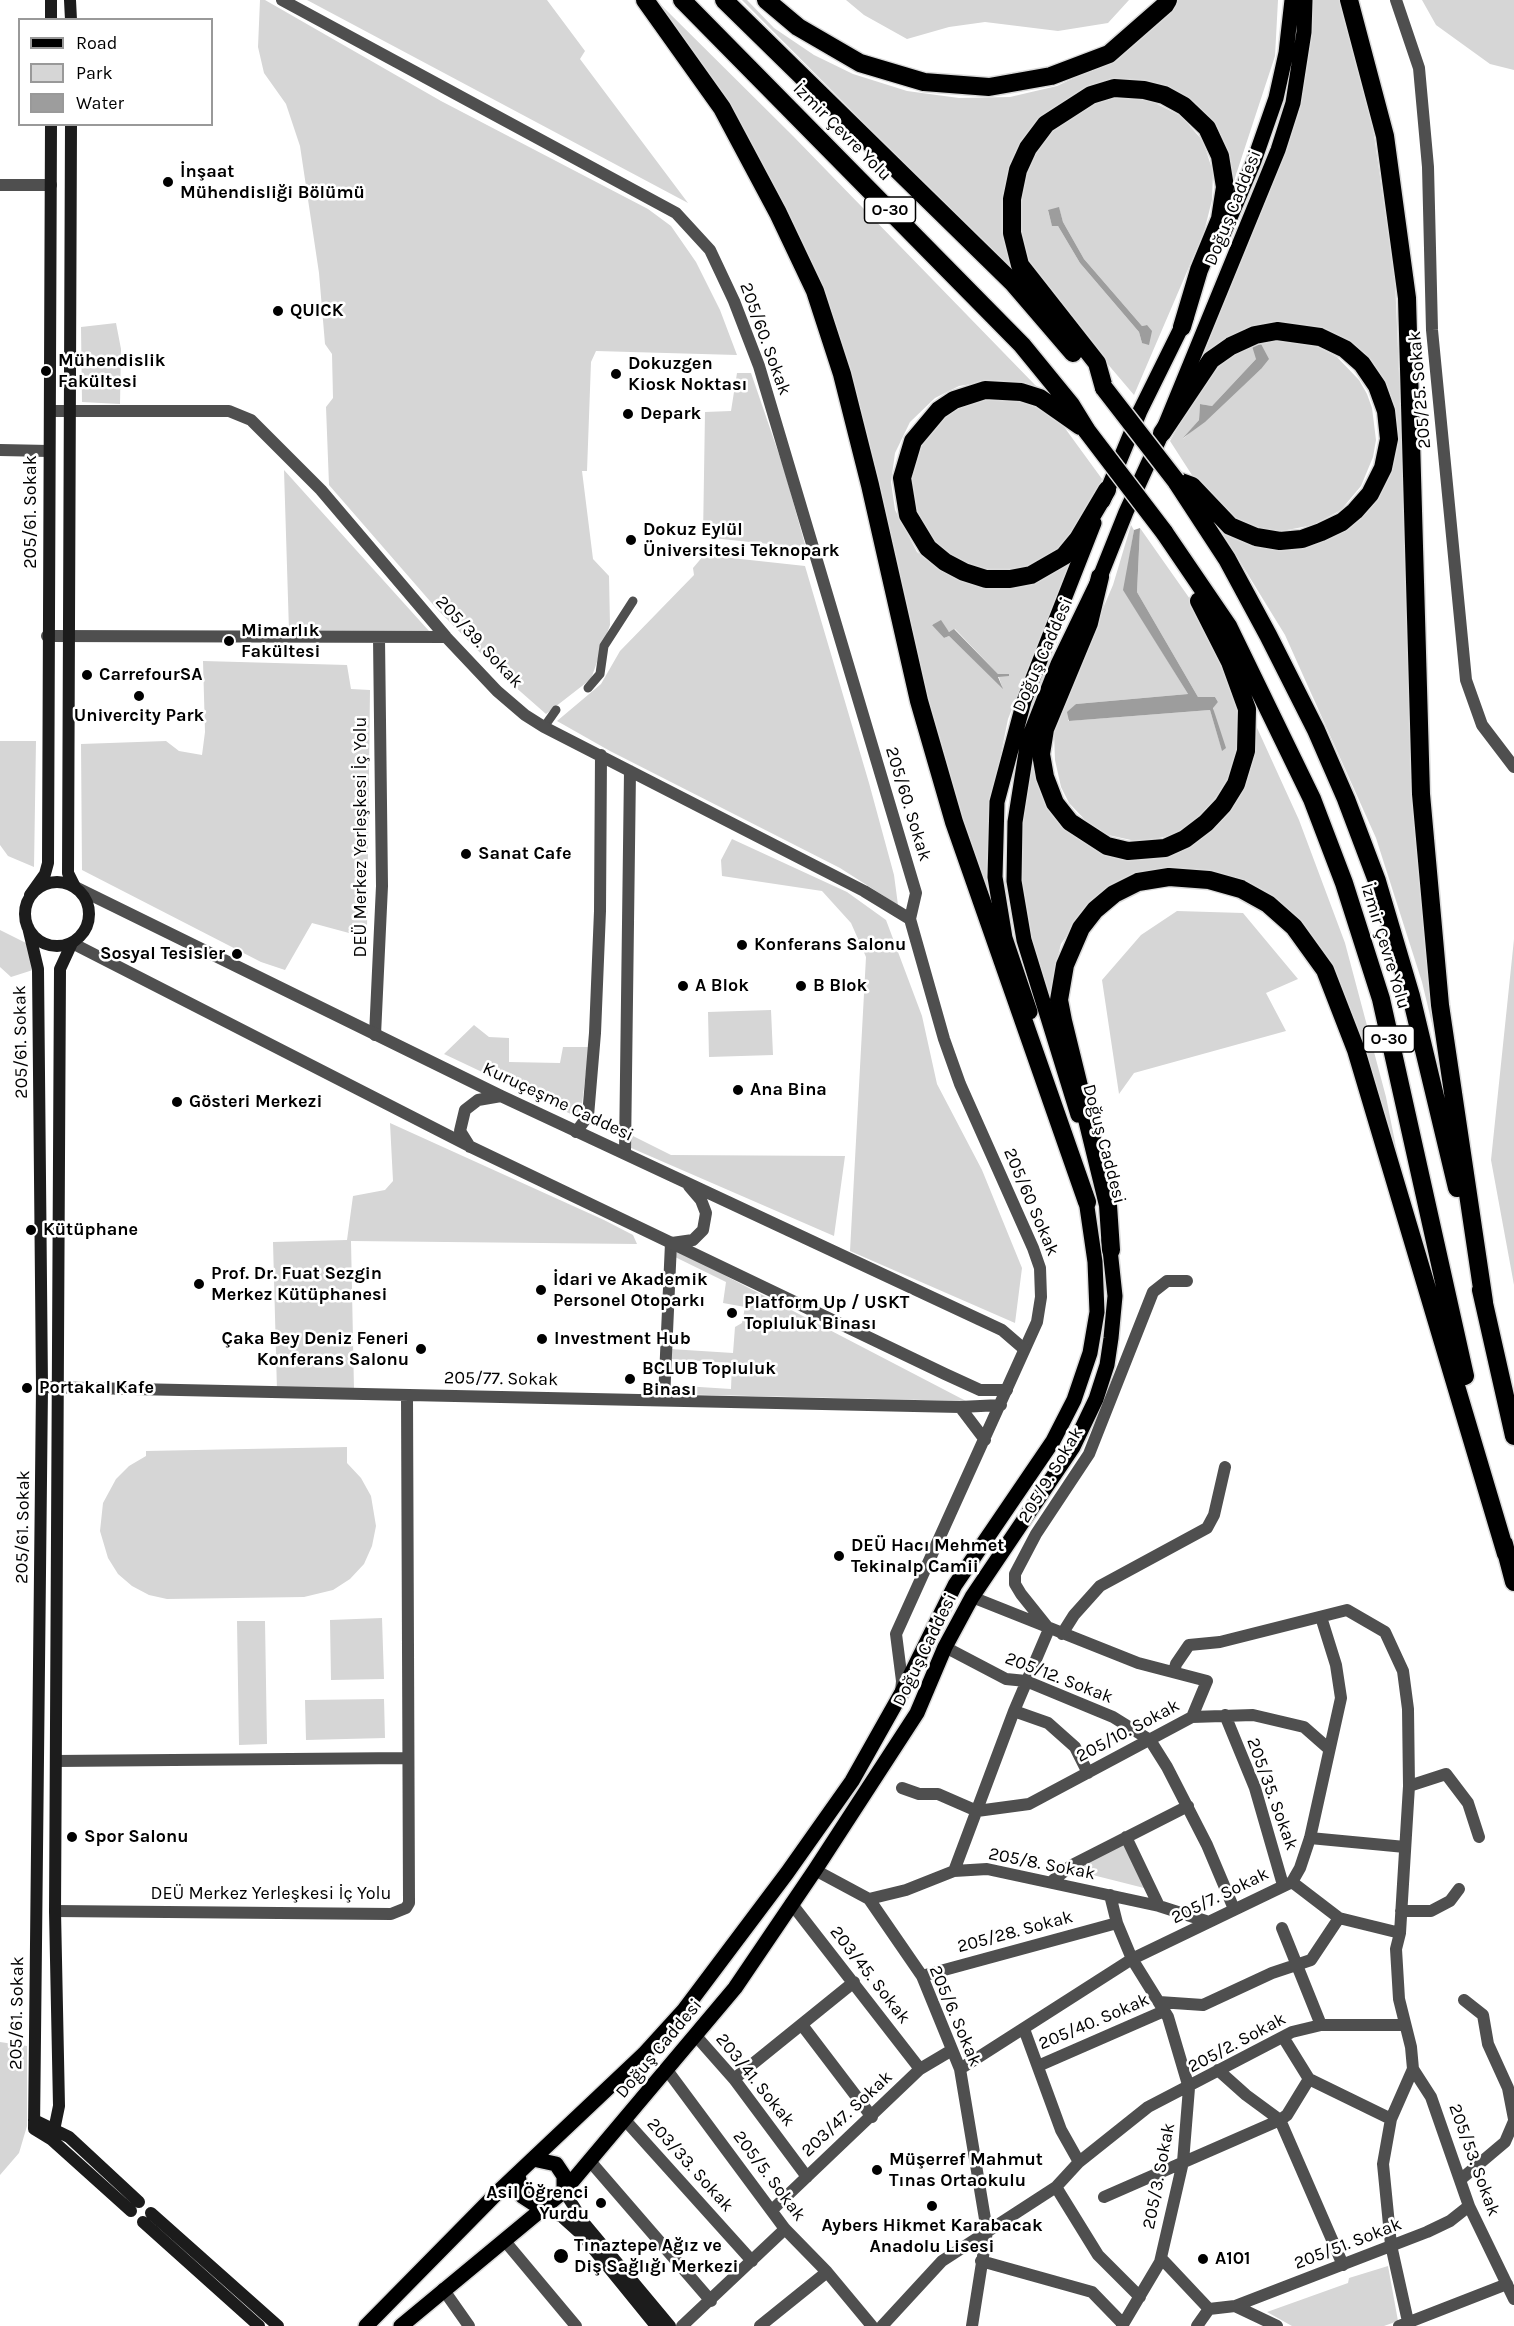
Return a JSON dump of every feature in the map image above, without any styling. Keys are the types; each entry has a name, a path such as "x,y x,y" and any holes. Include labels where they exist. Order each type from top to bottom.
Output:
{"highway":[{"path":"645,0 722,108 778,213 814,291 842,374 920,701 954,822 1087,1202"},
{"name":"İzmir Çevre Yolu","path":"682,0 1022,345 1071,405 1087,431"},
{"name":"İzmir Çevre Yolu","path":"724,0 1012,282 1104,388"},
{"path":"766,0 798,27 860,63 924,82 989,87 1051,76 1109,54 1168,0"},
{"path":"1349,0 1385,136 1407,298 1421,794 1440,1005 1484,1302"},
{"path":"1104,388 1096,363 1020,265 1012,233 1012,199 1018,170 1029,148 1046,124 1091,95 1114,88 1144,90 1164,95 1184,106 1206,128 1220,156 1225,187 1220,219 1199,270 1182,327"},
{"path":"1162,433 1211,360 1255,335 1277,331 1320,337 1345,349 1362,364 1377,386 1386,411 1387,449 1383,468 1370,494 1342,522 1302,539 1280,540 1256,537 1230,526 1192,486 1176,480"},
{"name":"O-30","path":"1104,388 1176,480"},
{"path":"1087,431 1040,398 1021,392 985,390 954,400 939,410 913,441 902,478 908,515 928,548 945,562 964,573 986,579 1010,579 1031,575 1064,556 1078,539 1107,490"},
{"name":"O-30","path":"1087,431 1164,532"},
{"name":"İzmir Çevre Yolu","path":"1176,480 1227,559 1316,730 1350,809 1377,881 1411,996 1514,1436"},
{"path":"1100,577 1089,623 1045,729 1041,754 1045,777 1055,803 1070,822 1089,836 1107,846 1128,851 1165,848 1185,839 1206,824 1223,805 1236,784 1246,751 1247,709 1230,662 1164,532"},
{"name":"İzmir Çevre Yolu","path":"1164,532 1228,626 1312,799 1344,883 1381,999 1514,1582"},
{"path":"1111,1250 1108,1205 1059,1000 1065,965 1081,928 1095,910 1114,894 1138,882 1169,877 1209,880 1241,889 1268,904 1294,927 1325,970 1356,1050 1506,1554"}],"main road":[{"path":"51,0 51,18"},
{"path":"70,0 71,18"},
{"name":"Doğuş Caddesi","path":"533,2159 644,2054 684,2010 787,1873 852,1781 901,1694 955,1585 1047,1451 1074,1400 1090,1353 1097,1312 1095,1262 1087,1202 1075,1150 1005,938 995,877 998,802 1024,701 1107,490 1140,411 1182,327 1254,161 1276,99 1286,53 1292,0"},
{"name":"Doğuş Caddesi","path":"564,2191 735,1988 791,1902 816,1870 917,1713 945,1647 972,1597 1073,1447 1096,1399 1107,1365 1111,1338 1115,1296 1111,1250 1090,1158 1024,940 1014,881 1015,822 1028,740 1058,664 1100,577 1126,512 1162,433 1278,150 1293,104 1304,32 1305,0"},
{"name":"205/61. Sokak","path":"30,895 45,874 48,862 47,636 51,126"},
{"name":"205/61. Sokak","path":"71,126 68,873 75,887"},
{"path":"56,881 75,887 87,901 89,920 80,937 72,943 51,945 34,937 28,927 25,911 30,895 46,883 56,881"},
{"name":"205/61. Sokak","path":"28,927 38,969 42,1387 34,2124 53,2134 59,2106 55,1911 60,969 72,943"},
{"path":"53,2134 135,2206"},
{"path":"366,2326 394,2295 533,2159 556,2164 564,2176 564,2191 585,2224 670,2326"},
{"path":"518,2175 522,2196 562,2217 582,2235 656,2326"},
{"path":"401,2326 564,2191"},
{"path":"259,2326 147,2217 278,2326"}],"street":[{"name":"205/60. Sokak","path":"282,0 676,213 710,250 734,301 766,389 915,893 910,919"},
{"name":"205/25. Sokak","path":"1396,0 1419,68 1428,167 1432,330 1466,680 1482,725 1514,767"},
{"path":"0,185 51,185"},
{"name":"205/39. Sokak","path":"50,411 229,411 251,420 321,490 446,637 497,691 544,728 601,755 864,891 910,919"},
{"path":"0,450 49,451"},
{"path":"588,688 600,674 604,646 633,601"},
{"path":"47,636 446,637"},
{"name":"DEÜ Merkez Yerleşkesi İç Yolu","path":"375,1035 382,886 379,638"},
{"path":"544,728 556,710"},
{"path":"576,1132 588,1116 595,1033 600,911 601,755"},
{"path":"625,1152 630,771"},
{"name":"Kuruçeşme Caddesi","path":"75,887 576,1132 625,1152 1002,1330 1024,1350"},
{"name":"205/60 Sokak","path":"901,1694 900,1660 896,1634 1001,1405 1036,1322 1041,1297 1040,1268 960,1084 944,1039 910,919"},
{"path":"72,943 471,1147 671,1243 980,1390 1007,1390"},
{"path":"471,1147 460,1131 465,1110 478,1100 501,1096"},
{"path":"671,1243 693,1240 703,1230 706,1213 701,1200 684,1180"},
{"path":"664,1399 671,1243"},
{"name":"205/9. Sokak","path":"1049,1629 1021,1594 1016,1584 1015,1574 1036,1534 1089,1454 1153,1292 1167,1281 1187,1281"},
{"name":"205/77. Sokak","path":"42,1387 960,1407 1001,1405"},
{"name":"DEÜ Merkez Yerleşkesi İç Yolu","path":"55,1911 391,1914 401,1912 409,1903 407,1395"},
{"path":"960,1407 985,1440"},
{"path":"1062,1634 1074,1615 1100,1586 1207,1528 1214,1515 1225,1467"},
{"path":"972,1597 1138,1663 1207,1681 1192,1717"},
{"path":"1174,1672 1176,1664 1189,1645 1221,1642 1347,1610 1385,1632 1403,1671 1408,1709 1409,1786 1400,1933 1396,1949 1399,1999 1413,2069 1391,2119 1383,2164 1391,2245 1405,2325 1507,2284"},
{"name":"205/7. Sokak","path":"960,2069 1132,1959 1287,1883 1300,1868 1310,1838 1341,1698 1336,1665 1321,1617"},
{"path":"954,1871 1026,1681 1049,1629"},
{"name":"205/12. Sokak","path":"945,1647 1006,1679 1026,1681 1113,1717 1150,1740 1188,1806 1234,1910"},
{"path":"900,1660 910,1663 922,1654"},
{"path":"1014,1712 1048,1723 1075,1747 1088,1773"},
{"name":"205/35. Sokak","path":"1225,1715 1255,1788 1287,1883"},
{"name":"205/10. Sokak","path":"977,1811 1029,1804 1192,1717 1252,1715 1304,1727 1329,1749"},
{"path":"56,1761 408,1758"},
{"path":"1409,1786 1446,1774 1468,1803 1479,1838"},
{"path":"902,1788 919,1794 938,1794 977,1811"},
{"path":"1051,1882 1072,1865 1188,1806"},
{"path":"1126,1837 1159,1906"},
{"path":"1310,1838 1405,1847"},
{"name":"205/8. Sokak","path":"869,1899 906,1890 954,1871 987,1869 1159,1906 1209,1922"},
{"name":"205/6. Sokak","path":"816,1870 869,1899 922,1976 960,2069 987,2231 972,2326"},
{"path":"1287,1883 1339,1918 1400,1933"},
{"path":"1401,1911 1431,1911 1450,1901 1459,1889"},
{"name":"205/3. Sokak","path":"1110,1895 1117,1923 1132,1959 1161,2007 1190,2088 1183,2162 1161,2258 1123,2325"},
{"name":"203/45. Sokak","path":"791,1902 920,2069"},
{"path":"1161,2007 1203,2005 1297,1963 1311,1960 1339,1918"},
{"name":"205/28. Sokak","path":"922,1976 1117,1923"},
{"path":"1282,1928 1321,2025"},
{"path":"734,2079 855,1982"},
{"path":"1460,2180 1505,2142 1514,2120 1508,2088 1488,2044 1483,2015 1464,2000"},
{"name":"205/40. Sokak","path":"1038,2066 1161,2007"},
{"path":"802,2025 872,2117"},
{"name":"205/2. Sokak","path":"882,2326 942,2261 1056,2187 1079,2162 1148,2107 1190,2088 1218,2070 1283,2037 1321,2025 1405,2025"},
{"path":"1024,2029 1061,2130 1079,2162"},
{"name":"203/41. Sokak","path":"696,2036 734,2079 807,2176"},
{"path":"1283,2037 1309,2079 1391,2119"},
{"name":"203/47. Sokak","path":"772,2210 920,2069 952,2050"},
{"name":"205/53. Sokak","path":"1413,2069 1431,2097 1469,2206 1514,2299"},
{"name":"205/5. Sokak","path":"667,2070 785,2229 827,2272 872,2326"},
{"path":"1218,2070 1246,2095 1280,2120 1343,2265"},
{"path":"1104,2197 1280,2120 1287,2115 1309,2079"},
{"name":"203/33. Sokak","path":"625,2120 752,2261"},
{"path":"589,2160 711,2301"},
{"path":"1056,2187 1098,2255 1140,2297"},
{"name":"205/51. Sokak","path":"1209,2309 1235,2306 1343,2265 1450,2221 1469,2206"},
{"path":"682,2326 785,2229"},
{"path":"504,2240 576,2326"},
{"path":"1161,2258 1209,2309 1197,2326"},
{"path":"981,2261 1092,2292 1123,2325"},
{"path":"760,2326 827,2272"},
{"path":"443,2289 469,2326"},
{"path":"1235,2306 1277,2326"}],"green space":[{"path":"260,0 265,0 441,101 648,209 671,226 696,262 720,310 737,355 596,351 591,362 587,471 582,471 593,559 609,576 610,625 591,679 546,714 505,678 436,608 329,485 326,407 333,398 332,354 325,344 319,273 300,146 286,104 264,73 258,47"},
{"path":"307,0 547,0 585,51 580,59 688,203"},
{"path":"656,0 793,136 1037,387 997,380 959,386 935,398 910,422 895,453 891,482 895,510 917,552 939,569 966,582 1072,557 1008,719 991,803 999,937 927,714 846,360 782,201 754,151","holes":["932,624 950,632 955,629 998,674 1002,687 949,636 944,638"]},
{"path":"742,0 747,0 774,28 814,55 853,74 907,91 959,98 1010,97 1057,86 1101,65 1175,0 1278,0 1275,56 1229,196 1206,120 1111,84 1068,98 1031,131 1011,167 1003,200 1006,242 1023,283"},
{"path":"846,0 1129,0 1108,23 1058,31 985,22 949,27 907,39 864,15"},
{"path":"1311,0 1339,0 1372,121 1395,280 1405,514 1439,1053 1422,982 1376,838 1285,635 1220,529 1224,528 1253,543 1344,526 1391,441 1361,359 1285,325 1201,362 1296,111"},
{"path":"1422,0 1514,0 1514,70 1490,64 1436,25"},
{"path":"1119,97 1151,101 1181,116 1203,141 1213,172 1212,200 1204,232 1134,395 1033,276 1018,233 1023,174 1036,144 1086,103","holes":["1059,208 1063,222 1084,259 1142,326 1147,325 1142,343 1139,332 1080,263 1058,226 1052,225 1048,211"]},
{"path":"116,323 121,349 120,404 82,402 81,327"},
{"path":"1278,339 1310,343 1337,357 1359,380 1367,394 1372,408 1376,440 1373,457 1361,486 1341,510 1313,525 1282,531 1268,531 1236,521 1201,489 1170,441 1208,372 1247,345","holes":["1256,359 1261,369 1183,439 1199,420 1200,404 1212,406"]},
{"path":"737,373 751,373 784,469 806,548 703,537 705,412 731,411"},
{"path":"983,395 1038,402 1059,420 1102,479 1093,501 1061,549 1035,566 1006,572 976,569 948,556 927,534 914,507 911,476 919,447 934,423 956,405"},
{"path":"284,470 429,631 289,631"},
{"path":"1131,525 1134,530 1124,590 1188,694 1076,704 1068,721 1210,710 1222,750 1213,707 1218,702 1215,697 1198,697 1137,592 1140,528 1197,609 1229,676 1240,717 1239,751 1229,776 1216,797 1196,820 1173,835 1140,842 1108,835 1088,823 1069,803 1061,787 1055,760 1054,733 1062,704 1113,585"},
{"path":"704,555 805,566 869,783 894,875 898,905 840,868 610,751 557,721 601,684 620,651 694,575 693,568"},
{"path":"203,661 347,665 351,689 370,690 367,930 349,933 312,923 285,970 261,962 82,870 81,744 166,741 179,751 202,755 205,732"},
{"path":"1253,719 1299,820 1345,943 1386,1097 1413,1232 1343,994 1289,915 1175,870 1085,909 1061,944 1053,976 1052,1016 1020,899 1022,811 1035,743 1067,829 1085,843 1115,854 1151,856 1215,822"},
{"path":"0,741 36,741 34,867 8,856 0,845"},
{"path":"732,839 847,892 886,920 922,1016 937,1084 982,1170 1022,1268 1015,1323 850,1251 866,957 851,923 822,891 722,876 721,860"},
{"path":"1177,911 1243,913 1298,979 1266,993 1286,1031 1134,1073 1119,1094 1102,980 1141,935"},
{"path":"0,930 26,943 36,969 11,977 0,967"},
{"path":"1514,939 1514,1285 1491,1160"},
{"path":"771,1010 773,1055 709,1057 708,1012"},
{"path":"474,1025 489,1037 509,1038 509,1062 560,1063 563,1047 589,1047 581,1112 575,1116 444,1054"},
{"path":"390,1123 604,1220 633,1235 637,1244 351,1241 354,1390 277,1391 273,1242 347,1240 353,1196 385,1190 393,1181"},
{"path":"631,1135 671,1155 845,1156 834,1236 629,1147"},
{"path":"676,1250 966,1401 667,1394 668,1385 731,1389 732,1363 670,1359 670,1349 733,1353 735,1327 742,1323 745,1307 723,1303 726,1282 675,1257"},
{"path":"347,1447 347,1463 361,1478 371,1496 376,1526 372,1546 364,1564 350,1579 333,1590 304,1597 167,1599 149,1595 132,1586 118,1574 108,1558 100,1531 103,1503 116,1479 129,1466 146,1456 146,1451"},
{"path":"382,1618 384,1679 331,1680 330,1620"},
{"path":"237,1621 265,1621 267,1744 239,1745"},
{"path":"384,1699 385,1738 306,1740 305,1700"},
{"path":"1126,1842 1148,1889 1073,1870"},
{"path":"0,2042 27,2046 27,2126 19,2153 0,2175"},
{"path":"1388,2266 1398,2321 1384,2326 1292,2326 1267,2312 1348,2283 1349,2278"}],"water":[{"path":"1059,207 1063,222 1084,259 1142,326 1147,325 1152,331 1149,345 1142,343 1139,332 1080,263 1058,226 1052,226 1048,210"},
{"path":"1261,344 1269,359 1261,369 1205,422 1183,438 1199,420 1200,404 1212,406 1256,359 1252,346"},
{"path":"1140,528 1137,592 1198,697 1215,697 1218,702 1213,708 1226,748 1222,751 1210,710 1069,721 1067,712 1076,704 1188,694 1123,590 1134,530"},
{"path":"941,620 949,632 954,629 998,674 1009,674 1009,676 998,677 1003,689 949,636 944,638 932,625"}],"place":[{"name":"İnşaat Mühendisliği Bölümü","path":"168,182"},
{"name":"QUICK","path":"278,311"},
{"name":"Mühendislik Fakültesi","path":"46,371"},
{"name":"Dokuzgen Kiosk Noktası","path":"616,374"},
{"name":"Depark","path":"628,414"},
{"name":"Dokuz Eylül Üniversitesi Teknopark","path":"631,540"},
{"name":"Mimarlık Fakültesi","path":"229,641"},
{"name":"CarrefourSA","path":"87,675"},
{"name":"Univercity Park","path":"139,696"},
{"name":"Sanat Cafe","path":"466,854"},
{"name":"Konferans Salonu","path":"742,945"},
{"name":"Sosyal Tesisler","path":"237,954"},
{"name":"A Blok","path":"683,986"},
{"name":"B Blok","path":"801,986"},
{"name":"Ana Bina","path":"738,1090"},
{"name":"Gösteri Merkezi","path":"177,1102"},
{"name":"Kütüphane","path":"31,1230"},
{"name":"Prof. Dr. Fuat Sezgin Merkez Kütüphanesi","path":"199,1284"},
{"name":"İdari ve Akademik Personel Otoparkı","path":"541,1290"},
{"name":"Platform Up / USKT Topluluk Binası","path":"732,1313"},
{"name":"Investment Hub","path":"542,1339"},
{"name":"Çaka Bey Deniz Feneri Konferans Salonu","path":"421,1349"},
{"name":"BCLUB Topluluk Binası","path":"630,1379"},
{"name":"Portakal Kafe","path":"27,1388"},
{"name":"DEÜ Hacı Mehmet Tekinalp Camii","path":"839,1556"},
{"name":"Spor Salonu","path":"72,1837"},
{"name":"Müşerref Mahmut Tınas Ortaokulu","path":"877,2170"},
{"name":"Asil Öğrenci Yurdu","path":"601,2203"},
{"name":"Aybers Hikmet Karabacak Anadolu Lisesi","path":"932,2206"},
{"name":"Tınaztepe Ağız ve Diş Sağlığı Merkezi","path":"561,2256"},
{"name":"A101","path":"1203,2259"}]}
